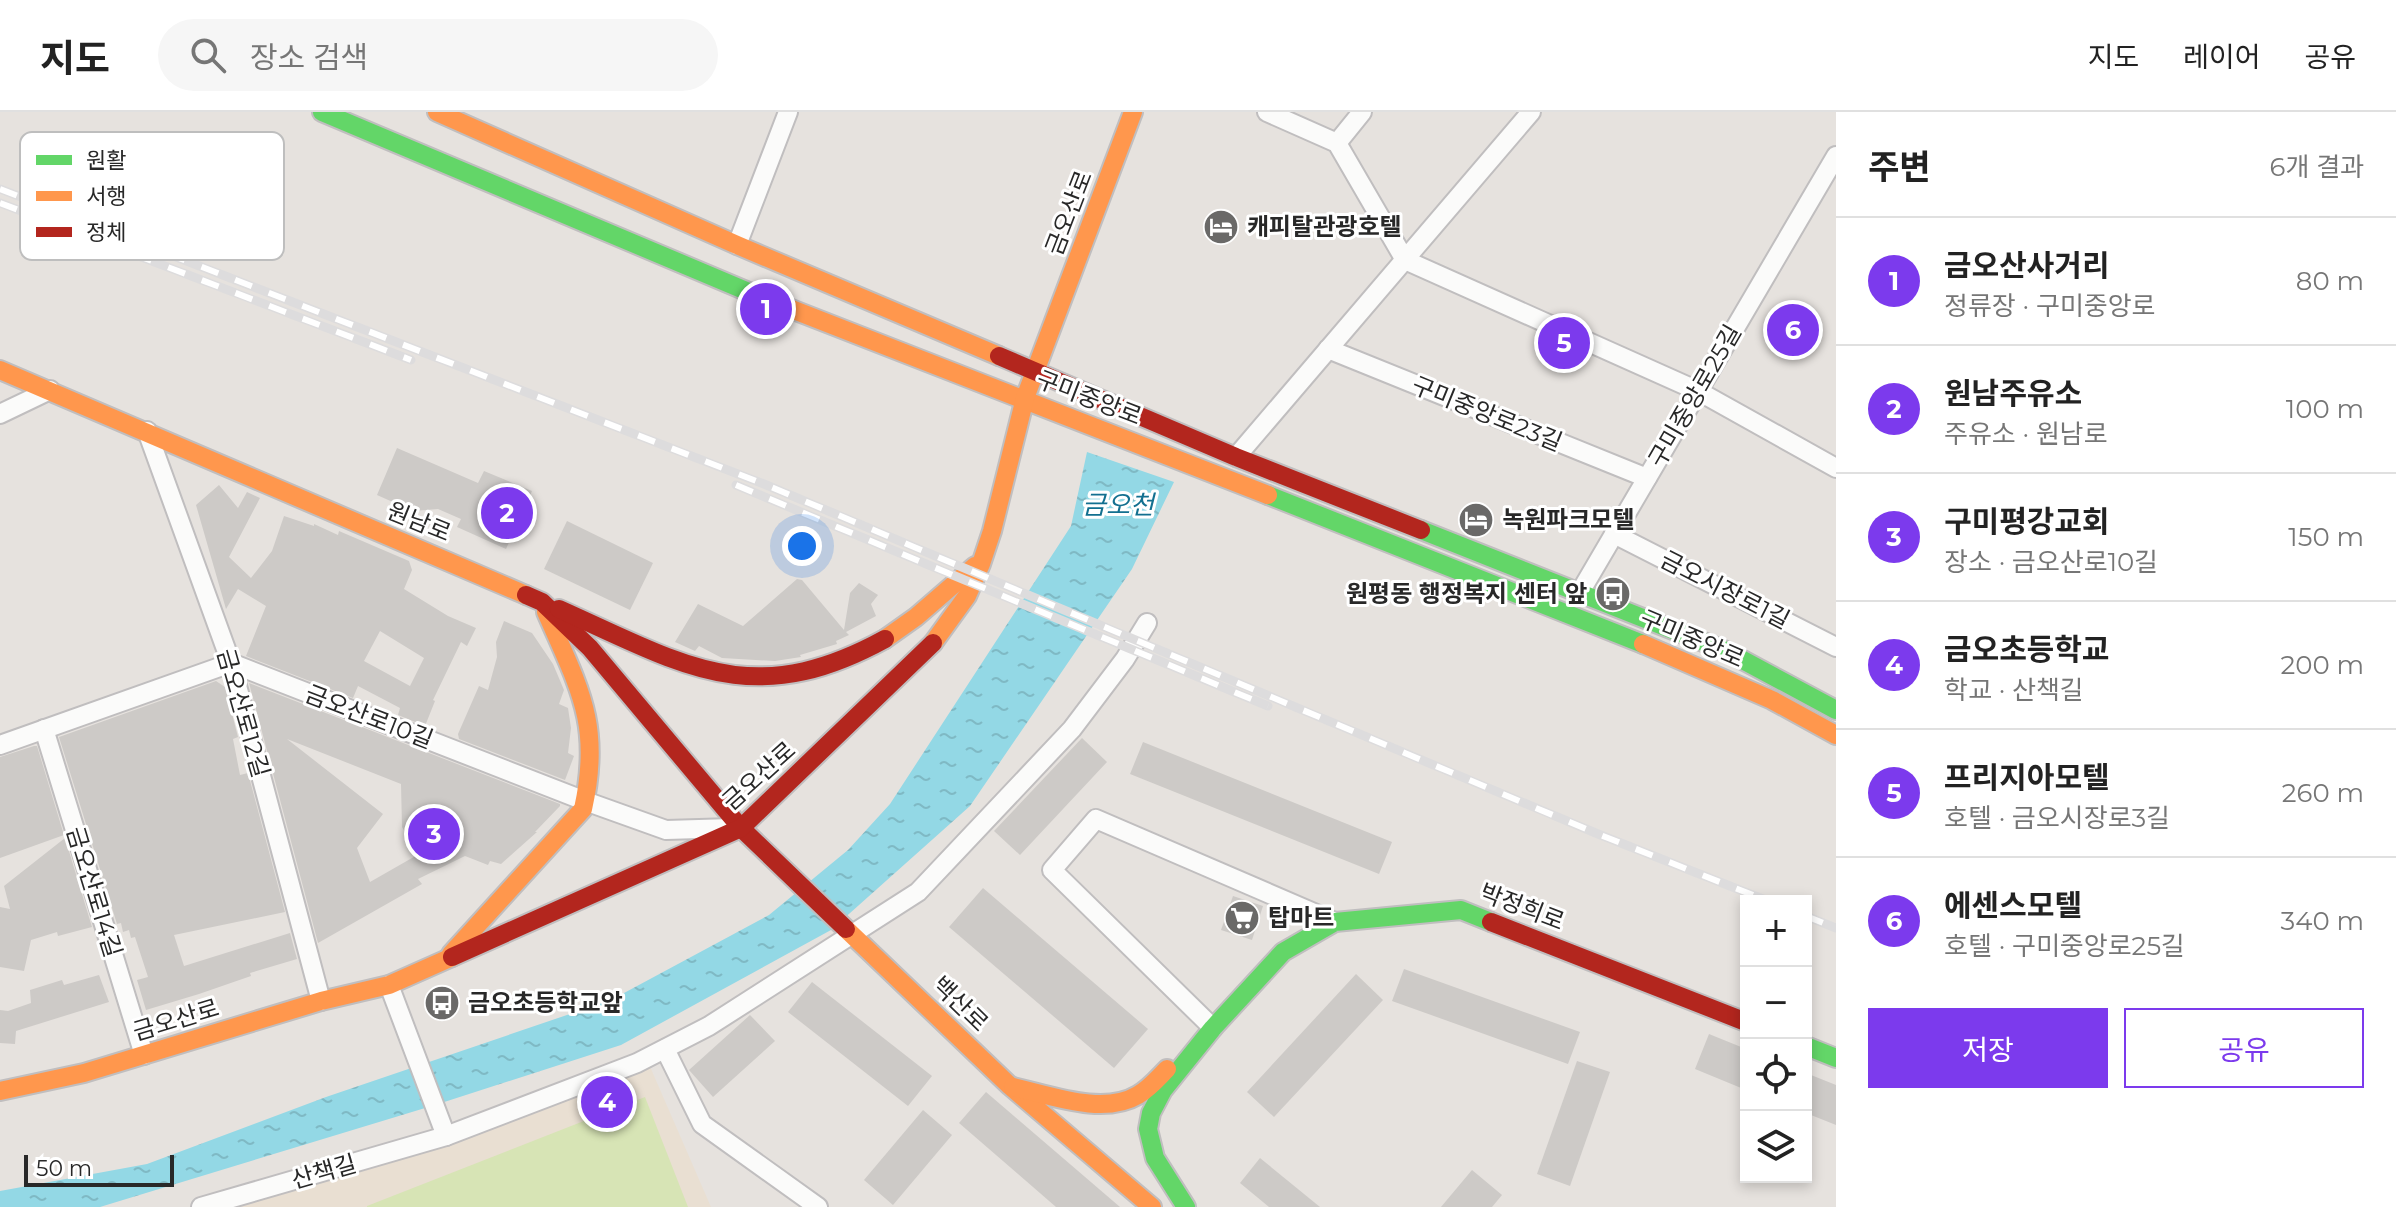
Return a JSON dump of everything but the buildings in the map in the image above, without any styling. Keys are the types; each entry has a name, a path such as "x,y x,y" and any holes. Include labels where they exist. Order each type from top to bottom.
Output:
{"street":[{"name":"구미중앙로","path":"322,112 716,280 1025,398 1699,666 1772,700 1836,735"},
{"name":"구미중앙로","path":"437,112 737,245 1236,457 1726,651 1836,710"},
{"path":"737,245 788,112"},
{"name":"금오산로","path":"0,1091 84,1073 321,1001 389,985 741,828 928,650 967,596 983,557 1025,398 1133,112"},
{"path":"1267,112 1337,143 1405,260 1698,391 1836,468"},
{"path":"1337,143 1362,112"},
{"path":"1236,457 1531,112"},
{"name":"구미중앙로25길","path":"1579,594 1836,156"},
{"name":"구미중앙로23길","path":"1328,349 1647,478"},
{"name":"원남로","path":"0,370 542,602 599,658 741,828"},
{"path":"0,414 50,390"},
{"name":"금오산로12길","path":"147,431 231,663 321,1001"},
{"name":"금오시장로1길","path":"1614,534 1836,647"},
{"path":"542,602 701,669 739,677 779,678 867,652 922,613 983,557"},
{"path":"445,961 583,809 592,759 589,713 542,602"},
{"name":"산책길","path":"201,1207 446,1136 637,1063 709,1026 918,892 1072,729 1125,659 1147,623"},
{"path":"0,745 231,663"},
{"name":"금오산로10길","path":"231,663 666,830 741,828"},
{"name":"금오산로14길","path":"44,729 144,1055"},
{"path":"1213,1028 1052,870 1096,819 1335,922"},
{"name":"백산로","path":"741,828 1010,1086 1152,1207"},
{"name":"박정희로","path":"1213,1028 1283,952 1335,922 1461,910 1740,1020"},
{"path":"389,985 446,1136"},
{"path":"1010,1086 1096,1103 1128,1100 1154,1082 1213,1028"},
{"path":"1186,1207 1155,1158 1148,1129 1151,1113 1163,1090 1213,1028"},
{"path":"1812,1048 1836,1058"},
{"path":"665,1049 702,1124 818,1207"}],"shaded area":[{"path":"648,1062 711,1207 236,1205"}],"green space":[{"path":"645,1097 688,1207 367,1207 367,1206"}],"water":[{"name":"금오천","path":"1087,452 1174,482 1132,569 970,806 831,930 621,1045 100,1207 0,1207 0,1191 147,1164 326,1097 611,1000 769,915 848,850 890,804 1071,526"}],"railway":[{"path":"0,189 20,197"},
{"path":"0,203 20,211"},
{"path":"149,260 411,360"},
{"path":"184,260 764,484 1598,834 1753,895"},
{"path":"736,485 1268,706"},
{"path":"1812,918 1836,928"}],"traffic: fast":[{"path":"322,112 763,298"},
{"path":"1268,495 1643,644"},
{"path":"1421,530 1726,651 1836,710"},
{"path":"1186,1207 1155,1158 1148,1129 1151,1113 1163,1090 1213,1028 1283,952 1335,922 1461,910 1491,922"},
{"path":"1812,1048 1836,1058"}],"traffic: slow":[{"path":"437,112 737,245 999,356"},
{"path":"933,643 967,596 981,564 1025,398 1133,112"},
{"path":"763,298 1268,495"},
{"path":"0,370 526,595"},
{"path":"885,639 916,617 975,566"},
{"path":"451,954 583,809 590,753 584,707 546,612"},
{"path":"1643,644 1772,700 1836,735"},
{"path":"846,929 1010,1086 1152,1207"},
{"path":"0,1091 84,1073 321,1001 389,985 452,957"},
{"path":"1013,1087 1076,1102 1109,1104 1138,1095 1167,1069"}],"traffic: jam":[{"path":"999,356 1236,457 1421,530"},
{"path":"526,595 542,602 590,648 741,828 846,929"},
{"path":"559,609 682,662 719,672 756,676 796,673 838,661 885,639"},
{"path":"452,957 741,828 933,643"},
{"path":"1491,922 1740,1020"}],"place":[{"name":"캐피탈관광호텔","path":"1221,227"},
{"name":"금오산사거리","path":"766,309"},
{"name":"에센스모텔","path":"1793,330"},
{"name":"프리지아모텔","path":"1564,343"},
{"name":"원남주유소","path":"507,513"},
{"name":"녹원파크모텔","path":"1476,520"},
{"name":"원평동 행정복지 센터 앞","path":"1613,594"},
{"name":"구미평강교회","path":"434,834"},
{"name":"탑마트","path":"1242,918"},
{"name":"금오초등학교앞","path":"442,1003"},
{"name":"금오초등학교","path":"607,1102"}]}
